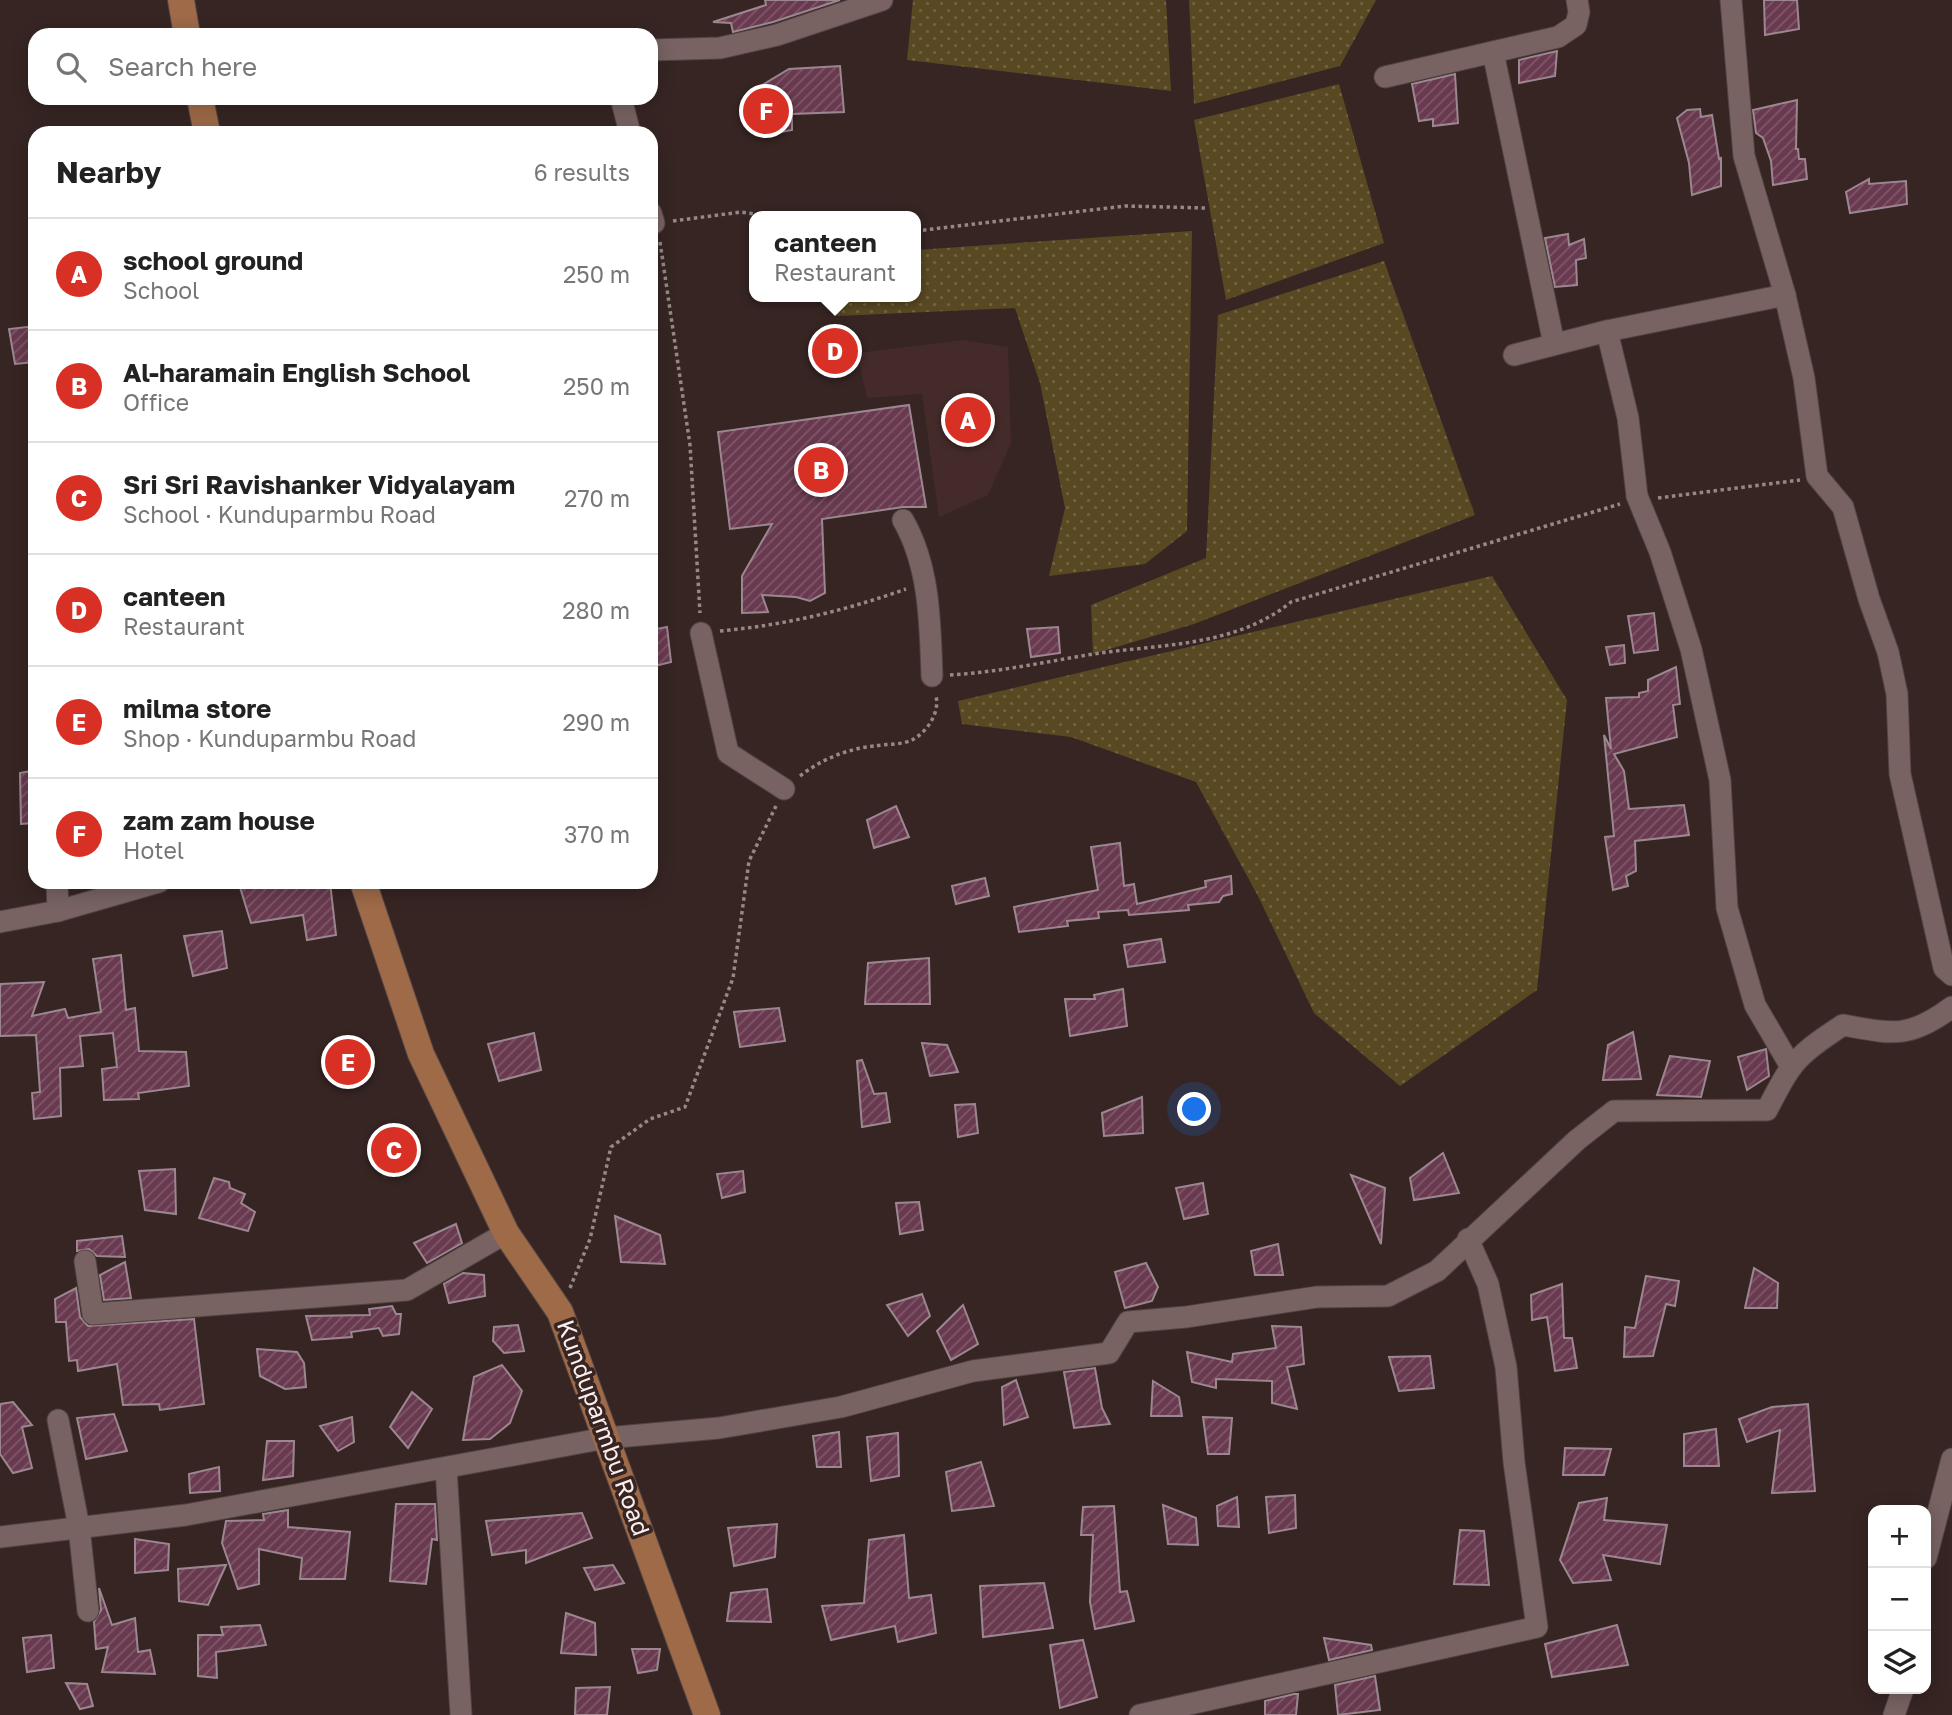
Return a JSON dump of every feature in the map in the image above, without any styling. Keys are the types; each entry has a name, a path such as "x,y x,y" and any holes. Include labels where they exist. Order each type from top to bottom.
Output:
{"main road":[{"path":"181,0 186,28"},
{"path":"201,105 206,126"},
{"name":"Kunduparmbu Road","path":"365,889 421,1054 506,1233 560,1312 707,1715"}],"street":[{"path":"658,50 731,46 777,35 882,0"},
{"path":"1385,77 1558,37 1576,25 1579,12 1577,0"},
{"path":"1731,0 1744,156 1785,295 1804,378 1819,478 1843,506 1869,599 1888,652 1897,694 1900,774 1910,827 1944,968 1952,975"},
{"path":"1493,52 1554,344"},
{"path":"623,105 628,126"},
{"path":"1514,355 1607,331 1785,295"},
{"path":"1607,331 1628,418 1639,501 1660,552 1691,649 1717,766 1727,908 1755,1005 1790,1065"},
{"path":"904,520 917,544 924,582 932,676"},
{"path":"701,633 728,753 784,789"},
{"path":"57,889 58,911"},
{"path":"0,922 58,911 135,889"},
{"path":"0,1537 186,1515 607,1438 733,1426 841,1407 974,1371 1109,1353 1128,1322 1186,1317 1317,1297 1388,1296 1437,1271 1468,1238 1577,1140 1614,1111 1767,1110 1790,1065 1805,1049 1843,1024 1894,1034 1928,1024 1952,1007"},
{"path":"85,1261 93,1314 407,1290 506,1233"},
{"path":"1140,1715 1537,1627 1516,1475 1506,1367 1488,1284 1468,1238"},
{"path":"58,1420 79,1527 88,1611"},
{"path":"1931,1539 1952,1459"},
{"path":"446,1468 461,1715"},
{"path":"1894,1715 1901,1694"}],"path":[{"path":"921,230 1125,206 1206,208"},
{"path":"658,219 749,213"},
{"path":"658,238 664,255 690,445 700,570 701,633 765,627 825,615 924,582"},
{"path":"560,1312 590,1239 611,1147 650,1119 685,1107 733,978 749,861 784,789 819,761 862,747 911,741 931,723 938,705 932,676 987,673 1146,646 1200,642 1268,620 1290,602 1639,501 1819,478"}],"shaded area":[{"path":"913,0 1166,0 1171,91 907,60"},
{"path":"1189,0 1376,0 1340,66 1194,104"},
{"path":"1339,84 1384,243 1226,300 1194,120"},
{"path":"1192,231 1187,531 1145,564 1049,576 1065,508 1040,383 1015,308 837,316 836,302 921,302 921,250"},
{"path":"1384,261 1475,515 1194,624 1093,654 1091,605 1206,558 1218,315"},
{"path":"963,340 1008,347 1011,443 988,495 939,517 922,394 867,398 857,353"},
{"path":"1492,576 1567,700 1537,990 1400,1086 1314,1013 1258,896 1196,782 1071,737 962,724 958,701"},
{"path":"405,1128 418,1156 401,1163 403,1170 384,1180 367,1139"}],"building":[{"path":"765,0 840,0 733,32 731,23 713,22 766,5"},
{"path":"1764,0 1797,0 1799,29 1765,35"},
{"path":"1557,51 1555,76 1519,83 1519,60"},
{"path":"840,66 844,112 792,114 792,130 766,135 759,87 789,69"},
{"path":"1455,74 1458,123 1433,126 1433,119 1419,121 1412,84"},
{"path":"1797,100 1796,149 1799,159 1805,159 1807,179 1773,185 1771,161 1763,138 1756,133 1753,110"},
{"path":"1700,109 1701,117 1712,115 1719,159 1721,158 1721,186 1692,195 1689,163 1677,118 1687,110"},
{"path":"1869,179 1869,184 1906,181 1907,204 1850,213 1846,192"},
{"path":"1568,234 1569,245 1584,239 1586,258 1576,260 1577,285 1555,287 1545,238"},
{"path":"28,327 28,363 15,364 9,329"},
{"path":"909,405 926,507 903,507 822,519 825,593 810,601 796,597 762,595 768,612 742,613 742,576 772,524 730,529 718,432"},
{"path":"1654,613 1658,650 1634,653 1628,616"},
{"path":"667,627 671,662 658,665 658,629"},
{"path":"1058,627 1060,653 1031,657 1027,629"},
{"path":"1624,645 1625,663 1610,665 1606,647"},
{"path":"1676,667 1680,704 1673,705 1677,737 1614,754 1624,771 1629,809 1684,805 1689,835 1635,841 1636,871 1626,876 1628,886 1613,890 1605,837 1614,836 1604,735 1611,749 1606,698 1639,697 1639,693 1648,691 1648,680"},
{"path":"28,771 28,824 21,824 20,773"},
{"path":"896,806 909,837 874,848 867,820"},
{"path":"1120,843 1124,886 1134,884 1137,904 1206,887 1205,881 1231,876 1232,894 1223,896 1219,902 1188,905 1189,910 1129,915 1128,910 1098,912 1099,918 1067,921 1068,926 1019,932 1014,907 1098,890 1091,847"},
{"path":"985,878 989,896 956,904 952,886"},
{"path":"241,889 331,889 336,935 307,940 303,915 251,923"},
{"path":"222,931 227,968 193,976 184,936"},
{"path":"1161,939 1165,962 1128,967 1124,945"},
{"path":"121,955 126,1010 135,1008 139,1051 186,1052 189,1086 138,1093 139,1099 104,1100 102,1069 117,1067 113,1033 80,1036 83,1066 60,1068 61,1116 34,1119 32,1093 40,1092 36,1035 0,1036 0,984 44,982 32,1016 65,1009 68,1018 101,1012 93,959"},
{"path":"929,958 930,1004 865,1004 868,963"},
{"path":"1123,989 1127,1026 1070,1036 1065,999 1095,999 1094,995"},
{"path":"779,1008 785,1041 740,1047 734,1012"},
{"path":"1633,1032 1641,1079 1603,1080 1608,1045"},
{"path":"534,1033 541,1070 499,1081 488,1044"},
{"path":"922,1043 947,1045 958,1072 930,1076"},
{"path":"1766,1049 1769,1076 1747,1090 1738,1057"},
{"path":"1670,1056 1710,1061 1701,1097 1657,1095"},
{"path":"862,1060 874,1094 886,1093 890,1122 862,1127 857,1061"},
{"path":"1142,1097 1143,1133 1104,1136 1102,1113"},
{"path":"975,1104 978,1133 958,1137 955,1105"},
{"path":"1443,1153 1459,1193 1414,1200 1410,1178"},
{"path":"175,1169 176,1214 145,1210 139,1171"},
{"path":"743,1171 745,1192 722,1198 717,1174"},
{"path":"1351,1175 1385,1188 1381,1244"},
{"path":"214,1178 229,1182 230,1188 245,1194 241,1203 255,1212 248,1231 199,1218"},
{"path":"1203,1183 1208,1214 1184,1219 1176,1188"},
{"path":"919,1202 923,1230 900,1234 896,1203"},
{"path":"615,1216 660,1235 665,1264 621,1262"},
{"path":"456,1224 462,1243 427,1263 414,1243"},
{"path":"122,1236 125,1257 97,1256 89,1249 77,1251 77,1241"},
{"path":"1278,1244 1283,1275 1255,1275 1251,1251"},
{"path":"125,1262 131,1298 104,1300 100,1275"},
{"path":"1146,1263 1158,1287 1152,1301 1125,1308 1115,1272"},
{"path":"1754,1268 1778,1283 1777,1308 1745,1308"},
{"path":"463,1273 484,1275 485,1296 449,1303 444,1284"},
{"path":"1646,1276 1679,1281 1675,1306 1666,1304 1653,1356 1624,1357 1625,1327 1635,1328"},
{"path":"1562,1284 1564,1338 1572,1338 1577,1368 1555,1371 1547,1317 1532,1320 1531,1295"},
{"path":"76,1288 80,1317 88,1326 194,1319 204,1404 160,1410 159,1404 123,1405 117,1364 78,1371 77,1360 69,1361 66,1322 56,1322 55,1299"},
{"path":"922,1294 930,1316 908,1336 887,1305"},
{"path":"963,1305 978,1344 951,1360 937,1331"},
{"path":"392,1306 396,1314 401,1314 399,1334 383,1336 379,1328 351,1332 352,1337 312,1340 306,1316 370,1315 369,1309"},
{"path":"518,1325 524,1351 504,1353 493,1341 494,1327"},
{"path":"1272,1326 1301,1327 1304,1364 1287,1367 1297,1409 1272,1403 1272,1381 1216,1379 1216,1388 1192,1382 1187,1352 1232,1362 1233,1354 1276,1348"},
{"path":"257,1349 297,1352 304,1363 306,1387 285,1389 260,1376"},
{"path":"1430,1356 1434,1388 1399,1391 1389,1357"},
{"path":"502,1365 522,1391 510,1423 490,1439 463,1440 474,1377"},
{"path":"1095,1368 1102,1408 1110,1424 1074,1428 1064,1372"},
{"path":"1016,1380 1028,1417 1004,1425 1002,1387"},
{"path":"1153,1381 1179,1397 1182,1416 1151,1416"},
{"path":"412,1392 432,1409 408,1448 390,1427"},
{"path":"13,1402 32,1425 22,1427 32,1468 13,1473 0,1454 0,1404"},
{"path":"1808,1404 1815,1491 1772,1493 1780,1430 1747,1442 1739,1419 1772,1407"},
{"path":"114,1414 127,1451 86,1459 77,1418"},
{"path":"352,1417 354,1442 338,1451 320,1426"},
{"path":"1203,1417 1232,1418 1229,1454 1208,1454"},
{"path":"1716,1429 1719,1466 1684,1466 1684,1434"},
{"path":"839,1432 841,1467 817,1467 813,1436"},
{"path":"898,1433 899,1476 871,1481 867,1437"},
{"path":"267,1441 294,1441 293,1476 263,1480"},
{"path":"1565,1448 1611,1449 1604,1475 1563,1475"},
{"path":"981,1462 994,1506 952,1511 946,1472"},
{"path":"219,1467 220,1491 190,1493 189,1474"},
{"path":"1295,1495 1296,1528 1269,1533 1266,1497"},
{"path":"1237,1497 1239,1527 1218,1526 1217,1506"},
{"path":"1607,1498 1604,1520 1667,1525 1660,1564 1603,1555 1611,1580 1573,1583 1560,1560 1579,1503"},
{"path":"396,1504 435,1504 437,1540 432,1539 426,1584 390,1581"},
{"path":"1163,1505 1196,1518 1198,1545 1168,1544"},
{"path":"1114,1506 1120,1592 1127,1591 1134,1621 1095,1629 1090,1602 1093,1535 1081,1535 1083,1507"},
{"path":"288,1510 288,1527 350,1532 345,1579 300,1579 302,1558 259,1549 259,1584 238,1589 222,1543 226,1521 264,1520 263,1514"},
{"path":"582,1513 592,1538 526,1563 526,1550 492,1555 486,1521"},
{"path":"777,1524 775,1557 734,1566 728,1528"},
{"path":"1460,1530 1484,1531 1489,1585 1454,1584"},
{"path":"904,1535 909,1598 931,1595 936,1633 898,1642 895,1626 831,1640 822,1606 864,1603 869,1540"},
{"path":"135,1539 169,1544 168,1570 135,1573"},
{"path":"226,1565 208,1605 179,1601 178,1569"},
{"path":"613,1565 624,1583 595,1590 584,1568"},
{"path":"1044,1583 1053,1628 983,1637 980,1586"},
{"path":"99,1588 112,1625 135,1618 138,1652 150,1650 155,1674 102,1672 108,1647 96,1649 94,1622 101,1610"},
{"path":"767,1589 771,1622 727,1621 731,1593"},
{"path":"566,1613 595,1623 596,1655 561,1653"},
{"path":"260,1625 266,1645 216,1652 217,1678 198,1676 198,1635 223,1635 221,1627"},
{"path":"1617,1625 1628,1665 1552,1677 1545,1644"},
{"path":"51,1635 54,1668 27,1672 23,1638"},
{"path":"1324,1638 1371,1645 1372,1650 1329,1660"},
{"path":"1083,1640 1097,1697 1060,1708 1050,1645"},
{"path":"632,1649 660,1649 657,1670 638,1673"},
{"path":"1375,1676 1380,1710 1338,1715 1335,1685"},
{"path":"66,1683 87,1684 93,1706 80,1709"},
{"path":"610,1687 607,1715 575,1715 576,1688"},
{"path":"1298,1694 1296,1715 1265,1715 1265,1701"}],"place":[{"name":"zam zam house","path":"766,111"},
{"name":"canteen","path":"835,351"},
{"name":"school ground","path":"968,420"},
{"name":"Al-haramain English School","path":"821,470"},
{"name":"milma store","path":"348,1062"},
{"name":"Sri Sri Ravishanker Vidyalayam","path":"394,1150"}]}
